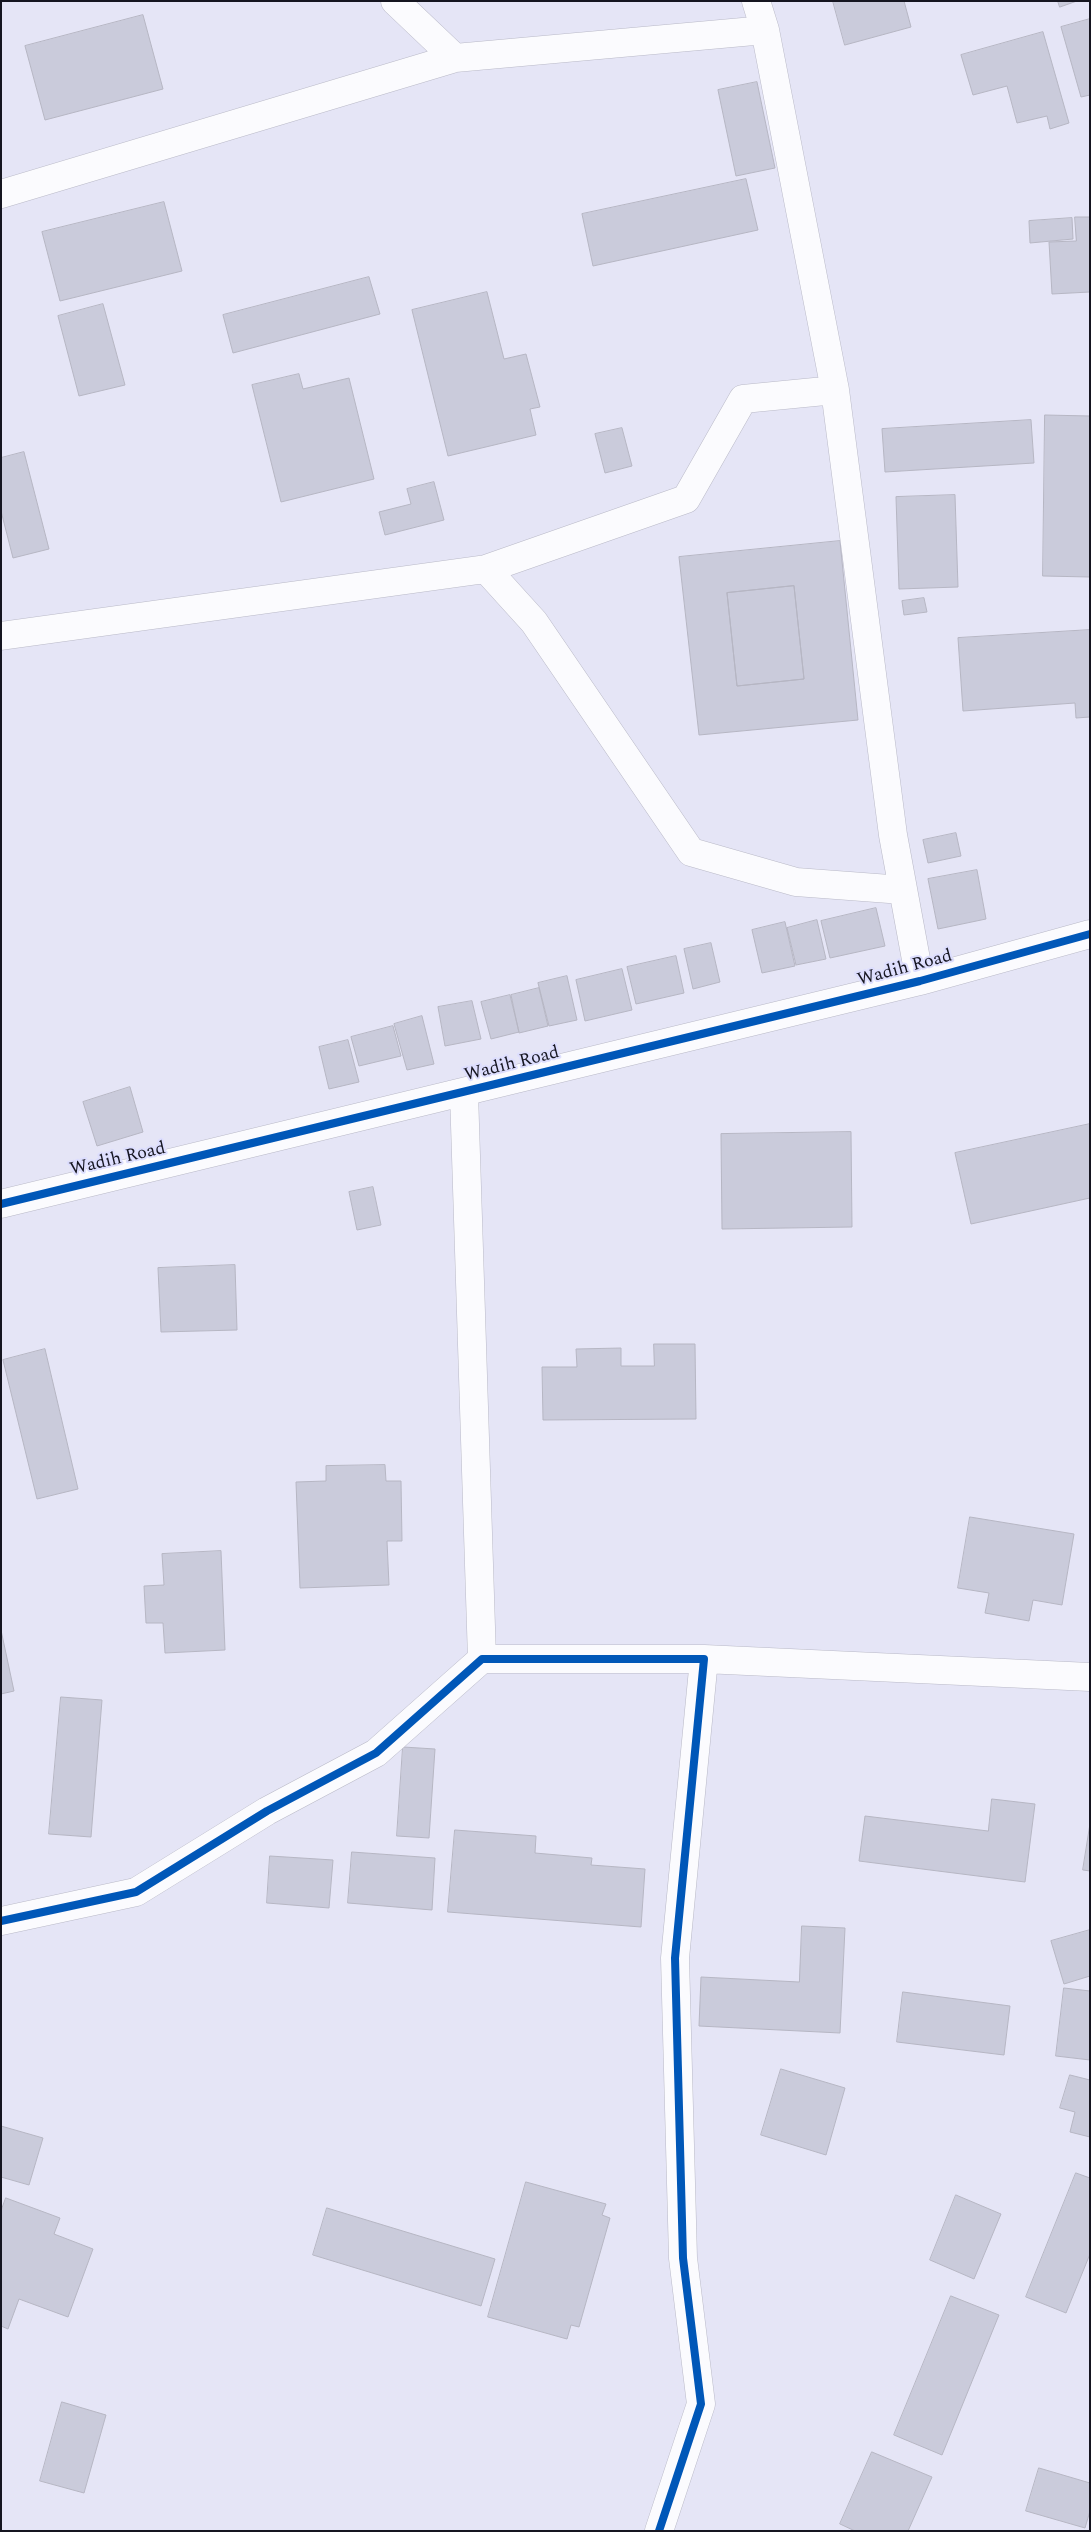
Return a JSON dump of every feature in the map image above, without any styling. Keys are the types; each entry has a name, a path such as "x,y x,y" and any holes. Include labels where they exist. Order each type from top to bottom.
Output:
{"street":[{"path":"395,1 455,58"},
{"path":"756,1 765,30 835,390 893,835 920,982"},
{"path":"1,194 455,58 765,30"},
{"path":"1,636 486,569 686,499 743,399 835,390"},
{"path":"486,569 534,622 691,852 796,882 903,890"},
{"name":"Wadih Road","path":"1,1204 920,982 1090,934"},
{"path":"464,1093 482,1659"},
{"path":"1,1921 136,1892 268,1811 376,1753 482,1659 704,1659 1090,1677"},
{"path":"659,2531 701,2404 683,2258 675,1958 704,1659"}],"building":[{"path":"833,1 904,1 911,27 845,45"},
{"path":"1058,1 1077,1 1060,7"},
{"path":"143,15 163,89 45,120 25,46"},
{"path":"1090,19 1090,95 1081,97 1061,27"},
{"path":"1043,32 1069,123 1050,129 1047,116 1017,123 1007,86 973,95 961,55"},
{"path":"757,82 775,168 736,176 718,90"},
{"path":"746,179 758,230 593,266 582,214"},
{"path":"164,202 182,271 60,301 42,232"},
{"path":"1075,217 1090,217 1090,292 1052,294 1049,242 1076,241"},
{"path":"1072,218 1073,239 1030,243 1029,221"},
{"path":"369,277 380,314 233,353 223,315"},
{"path":"487,292 504,359 526,354 540,407 530,409 536,435 448,456 412,310"},
{"path":"103,304 125,385 79,396 58,316"},
{"path":"299,374 303,389 349,378 374,479 281,502 252,385"},
{"path":"1045,415 1090,416 1090,577 1043,576"},
{"path":"1031,420 1034,463 885,472 882,429"},
{"path":"622,428 632,466 605,473 595,434"},
{"path":"24,452 49,549 13,558 1,511 1,458"},
{"path":"434,482 444,520 385,535 379,512 411,504 407,489"},
{"path":"955,495 958,587 899,589 896,497"},
{"path":"840,541 858,720 699,735 679,557","holes":["794,586 804,679 737,686 727,593"]},
{"path":"794,586 804,679 737,686 727,593"},
{"path":"924,598 927,612 904,615 902,601"},
{"path":"1090,630 1090,717 1076,718 1075,703 963,711 958,638"},
{"path":"956,833 961,856 928,863 923,840"},
{"path":"977,870 986,919 938,929 928,879"},
{"path":"876,908 885,946 830,958 821,921"},
{"path":"817,920 826,959 796,965 787,928"},
{"path":"785,922 795,966 762,973 752,930"},
{"path":"711,943 720,982 693,989 684,949"},
{"path":"676,956 684,993 636,1004 627,967"},
{"path":"622,969 632,1010 585,1021 576,980"},
{"path":"567,976 577,1020 549,1026 538,983"},
{"path":"539,988 548,1026 519,1033 511,995"},
{"path":"510,995 519,1032 491,1039 481,1002"},
{"path":"472,1001 481,1039 445,1046 438,1007"},
{"path":"422,1016 434,1064 407,1070 394,1024"},
{"path":"393,1026 401,1056 359,1066 351,1037"},
{"path":"348,1040 359,1082 329,1089 319,1047"},
{"path":"130,1087 143,1132 97,1146 83,1102"},
{"path":"1090,1124 1090,1198 971,1224 955,1153"},
{"path":"851,1132 852,1227 722,1229 721,1134"},
{"path":"373,1187 381,1225 357,1230 349,1192"},
{"path":"235,1265 237,1330 161,1332 158,1268"},
{"path":"654,1344 695,1344 696,1419 543,1420 542,1367 577,1367 576,1349 621,1348 621,1366 654,1366"},
{"path":"45,1349 78,1489 37,1499 3,1360"},
{"path":"385,1465 386,1481 401,1481 402,1541 387,1541 389,1585 300,1588 296,1482 326,1481 326,1466"},
{"path":"970,1517 1074,1534 1062,1605 1033,1600 1029,1621 985,1613 989,1593 958,1588"},
{"path":"221,1551 225,1650 165,1653 163,1623 146,1623 144,1586 164,1585 162,1554"},
{"path":"1,1630 14,1691 1,1694"},
{"path":"61,1697 102,1700 91,1837 49,1834"},
{"path":"403,1747 435,1749 429,1838 397,1836"},
{"path":"992,1799 1035,1804 1025,1882 859,1861 865,1816 988,1831"},
{"path":"1090,1824 1090,1871 1083,1870"},
{"path":"455,1830 536,1836 535,1853 592,1858 591,1865 645,1869 641,1927 448,1912"},
{"path":"352,1852 435,1858 432,1910 348,1903"},
{"path":"270,1856 333,1860 329,1908 267,1903"},
{"path":"802,1926 845,1928 840,2033 699,2026 701,1977 799,1982"},
{"path":"1090,1930 1090,1976 1064,1984 1051,1941"},
{"path":"1064,1988 1090,1991 1090,2060 1056,2056"},
{"path":"903,1992 1010,2006 1004,2055 897,2042"},
{"path":"781,2069 845,2088 826,2155 761,2135"},
{"path":"1070,2075 1090,2080 1090,2137 1070,2132 1075,2112 1060,2108"},
{"path":"1,2126 43,2138 29,2185 1,2177"},
{"path":"1076,2173 1090,2178 1090,2254 1066,2313 1026,2297"},
{"path":"526,2182 606,2204 602,2215 610,2218 579,2327 571,2325 567,2339 488,2317"},
{"path":"956,2195 1001,2214 974,2279 930,2260"},
{"path":"6,2198 60,2218 54,2234 93,2249 68,2317 19,2299 8,2329 1,2326 1,2211"},
{"path":"327,2208 495,2259 481,2306 313,2255"},
{"path":"951,2296 999,2315 942,2455 894,2435"},
{"path":"62,2402 106,2415 84,2493 40,2481"},
{"path":"872,2452 932,2477 908,2531 855,2531 840,2524"},
{"path":"1039,2468 1090,2483 1090,2511 1085,2528 1026,2511"}],"cycle path":[{"path":"1,1204 920,981 1090,934"},
{"path":"1,1921 136,1892 267,1811 376,1753 482,1659 704,1659 675,1958 683,2258 701,2404 659,2531"}]}
